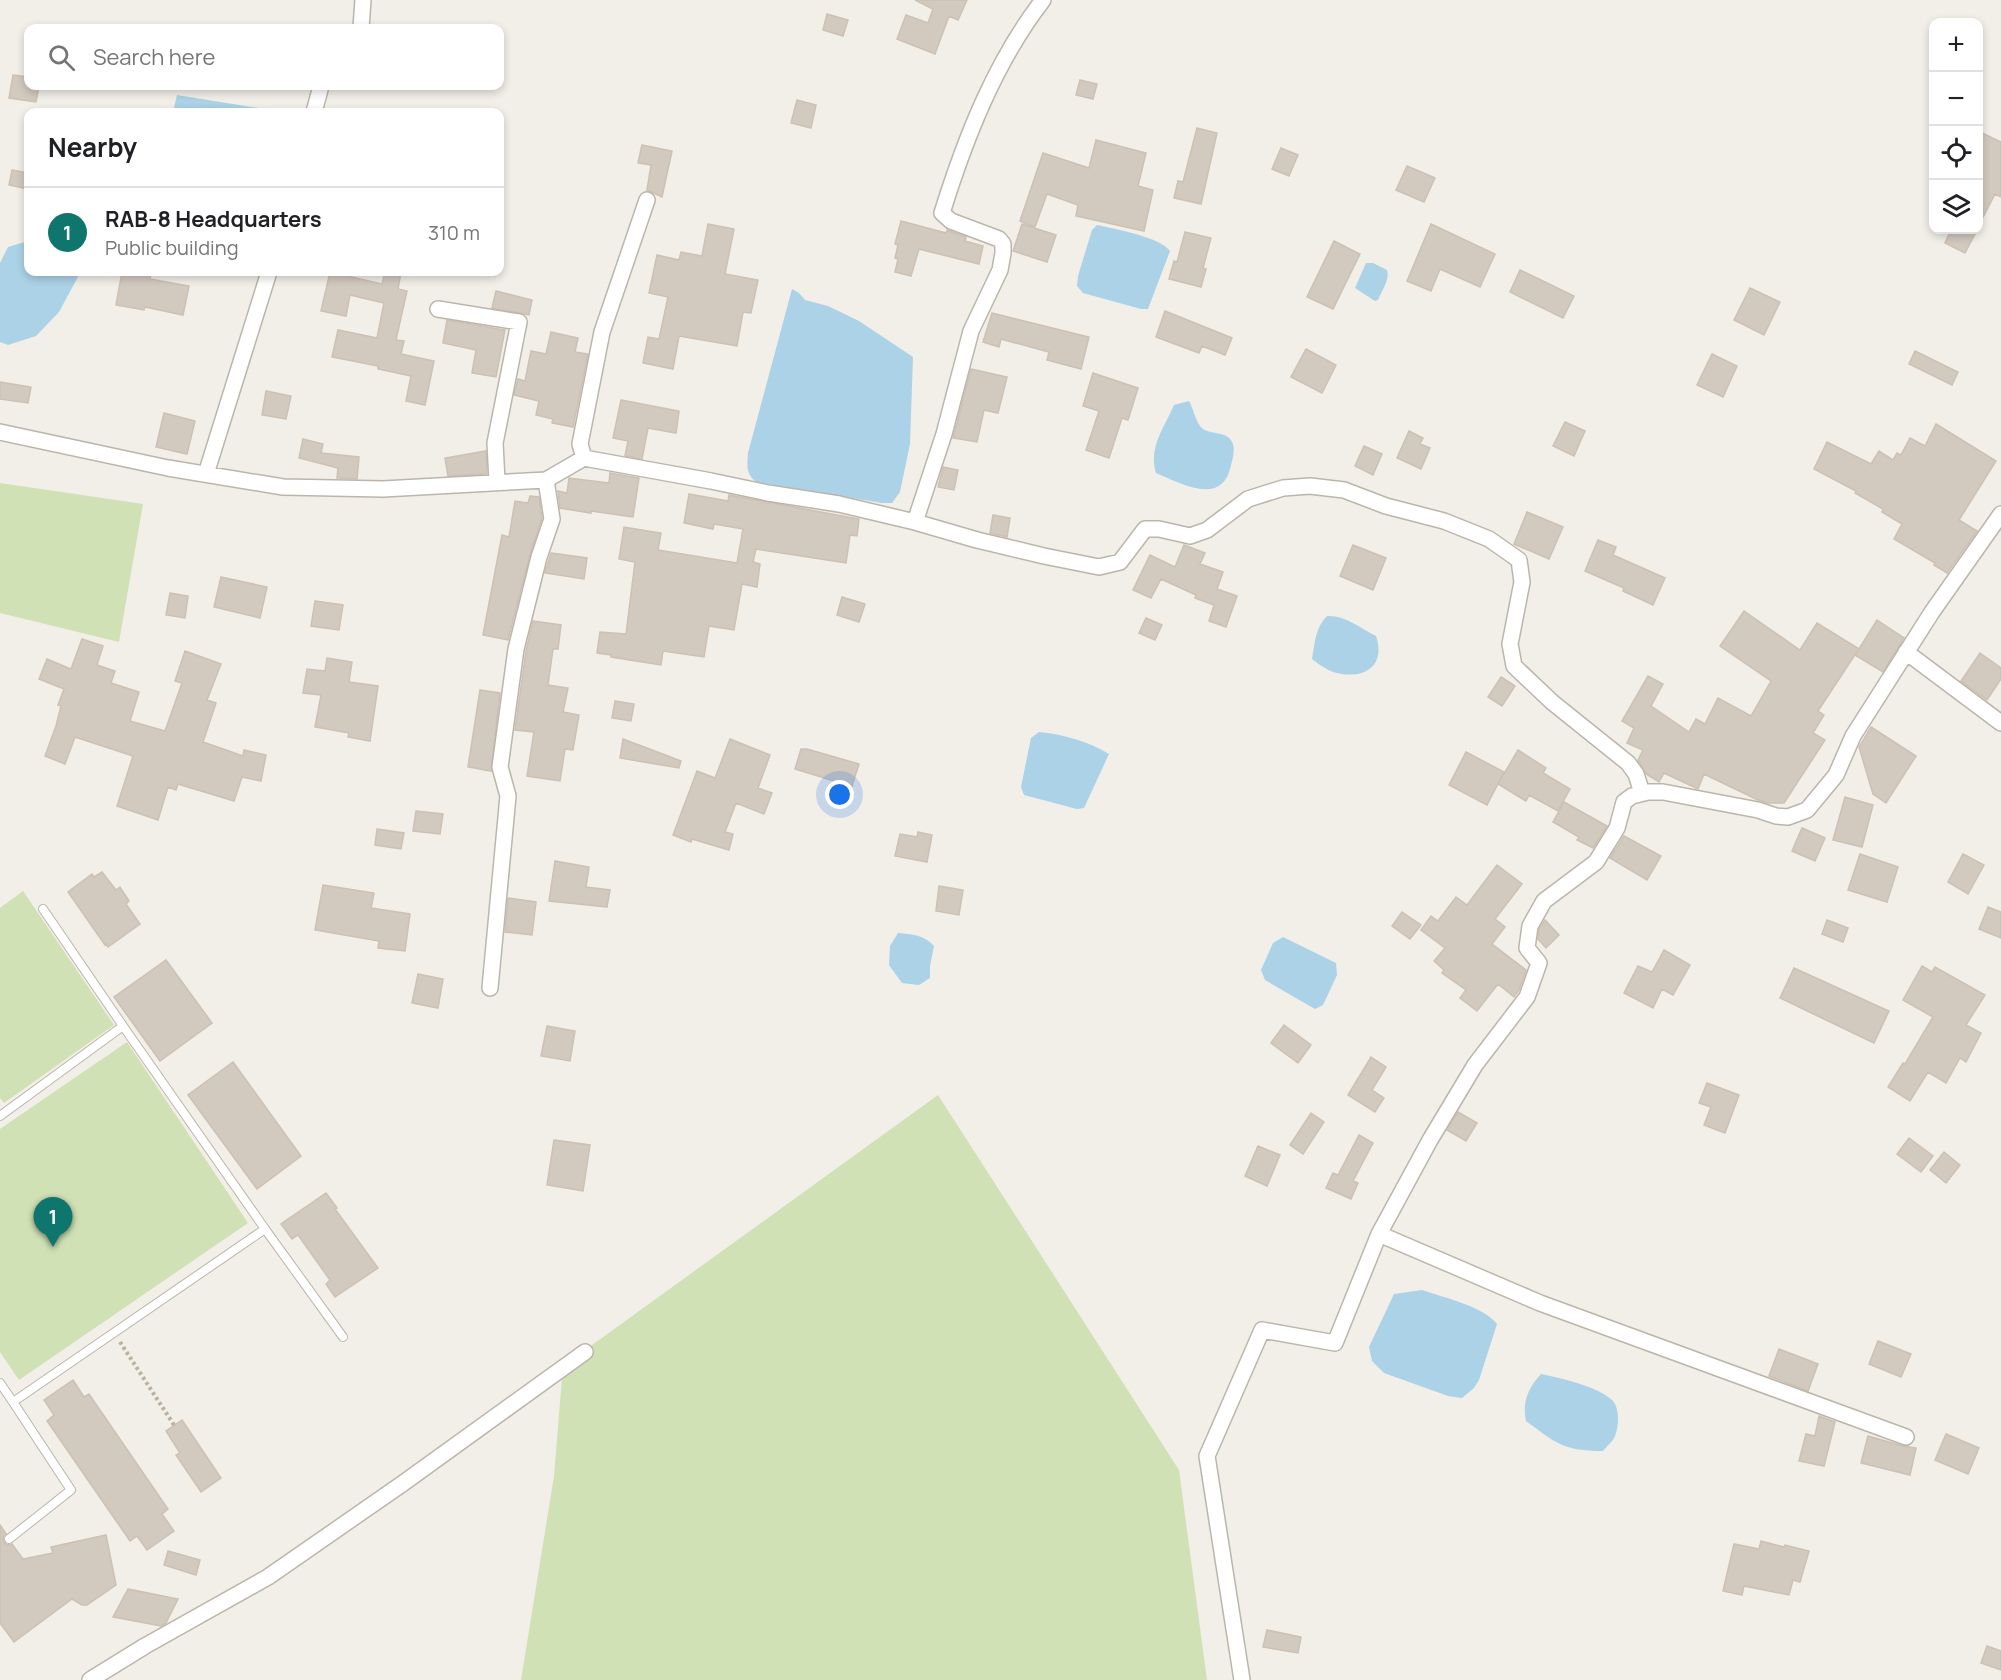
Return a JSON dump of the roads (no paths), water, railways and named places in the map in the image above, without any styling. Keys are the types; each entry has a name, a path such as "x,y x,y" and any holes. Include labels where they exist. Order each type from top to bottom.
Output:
{"street":[{"path":"361,24 363,0"},
{"path":"915,522 944,434 970,331 1000,270 1003,253 1003,244 999,239 951,221 942,213 982,103 1028,19 1043,0"},
{"path":"315,108 320,90"},
{"path":"584,458 580,444 603,332 646,200"},
{"path":"206,474 268,276"},
{"path":"438,309 519,322 495,443 497,481"},
{"path":"0,432 158,465 283,487 383,489 546,480 584,458 839,504 977,540 1099,567 1120,562 1145,529 1159,529 1190,536 1207,530 1248,499 1283,488 1310,486 1344,490 1386,506 1444,521 1489,539 1519,560 1522,582 1510,644 1514,666 1552,702 1628,763 1636,774 1642,793"},
{"path":"490,988 508,795 500,767 516,649 539,557 552,519 546,480"},
{"path":"1242,1680 1207,1456 1262,1330 1335,1343 1379,1234 1430,1140 1475,1065 1527,997 1539,963 1527,948 1530,926 1545,902 1596,862 1617,828 1624,802 1642,793 1663,792 1758,810 1776,816 1788,817 1807,810 1836,774 1853,736 1906,652 2001,513"},
{"path":"1906,652 2001,723"},
{"path":"1379,1234 1540,1303 1906,1437"},
{"path":"90,1680 145,1646 268,1577 585,1352"}],"lane":[{"path":"44,909 123,1026 343,1337"},
{"path":"0,1116 123,1026"},
{"path":"13,1402 265,1229"},
{"path":"0,1383 71,1490 9,1539"}],"water":[{"path":"177,95 258,108 174,108"},
{"path":"1097,225 1147,238 1165,246 1170,251 1148,309 1083,293 1077,286 1092,230"},
{"path":"24,242 24,276 78,276 59,312 36,336 8,345 0,342 0,263 8,247"},
{"path":"1366,263 1373,263 1387,270 1385,285 1378,300 1375,301 1355,288"},
{"path":"792,289 805,300 828,306 859,321 913,357 910,444 900,492 892,503 756,482 749,473 748,453"},
{"path":"1189,401 1203,429 1227,436 1233,445 1234,452 1230,469 1225,480 1218,487 1198,489 1156,473 1154,455 1162,430 1174,405"},
{"path":"1327,616 1346,620 1376,636 1378,653 1376,661 1367,671 1352,675 1342,674 1330,671 1312,659 1318,631"},
{"path":"1039,732 1075,739 1109,754 1084,808 1077,809 1024,795 1021,787 1031,738"},
{"path":"898,933 922,937 934,946 930,978 919,985 902,983 889,965 890,946"},
{"path":"1283,937 1336,963 1337,975 1323,1005 1315,1009 1265,980 1261,970 1273,943"},
{"path":"1422,1290 1483,1312 1497,1324 1479,1380 1474,1388 1462,1398 1448,1396 1384,1373 1372,1361 1369,1347 1394,1294"},
{"path":"1541,1374 1588,1387 1615,1403 1618,1412 1617,1427 1614,1438 1603,1451 1589,1451 1561,1444 1526,1421 1527,1396"}],"place":[{"name":"RAB-8 Headquarters","path":"53,1247"}]}
